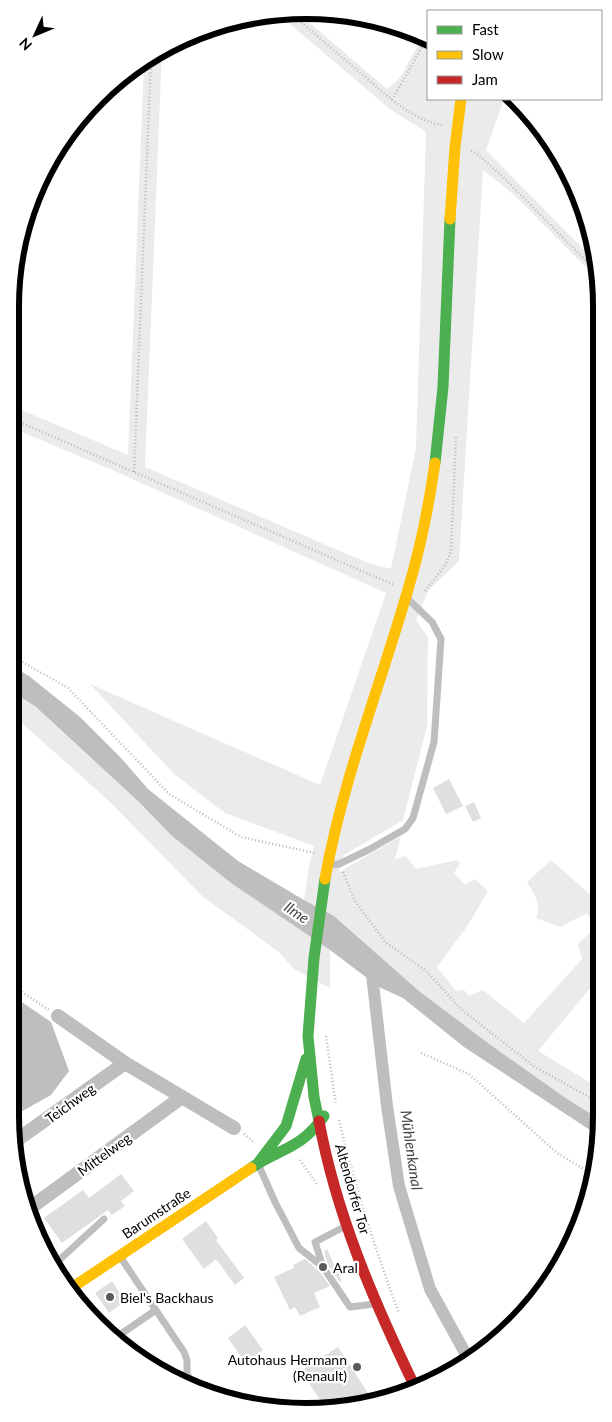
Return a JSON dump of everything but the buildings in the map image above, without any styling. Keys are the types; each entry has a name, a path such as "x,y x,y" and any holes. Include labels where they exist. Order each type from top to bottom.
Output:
{"main road":[{"name":"Altendorfer Tor","path":"413,1382 376,1304 346,1226 329,1167 308,1050 313,971 324,882 332,862 354,756 406,597 431,486 442,404 455,147 461,100"},
{"name":"Altendorfer Tor","path":"312,988 324,1076"},
{"name":"Barumstraße","path":"258,1163 286,1126 308,1050"},
{"name":"Altendorfer Tor","path":"333,1109 336,1128"},
{"name":"Barumstraße","path":"74,1286 258,1163 296,1150 333,1109"},
{"path":"286,1126 300,1121 336,1128"},
{"path":"316,1158 329,1167"},
{"name":"Altendorfer Tor","path":"367,1248 413,1382"}],"street":[{"path":"58,1016 125,1063 234,1128"},
{"name":"Teichweg","path":"19,1138 125,1063"},
{"name":"Mittelweg","path":"34,1206 182,1097"}],"lane":[{"path":"332,862 405,829 413,818 434,742 441,639 432,622 406,597"},
{"path":"258,1163 275,1202 299,1248 323,1266"},
{"path":"58,1261 104,1219"},
{"path":"346,1226 315,1242 323,1266 350,1307 376,1304"},
{"path":"119,1256 184,1352 188,1360 187,1374 189,1378"},
{"path":"120,1335 156,1310"}],"path":[{"path":"297,19 406,110 433,123 457,126"},
{"path":"392,100 424,44"},
{"path":"134,472 151,64"},
{"path":"455,147 476,153 502,176 590,264"},
{"path":"19,422 397,586 406,597"},
{"path":"19,660 68,688 169,794 241,837 332,862 355,900 385,942 426,971 462,1010 535,1066 593,1099"},
{"path":"19,990 58,1016"},
{"path":"326,1035 333,1109"},
{"path":"421,1053 469,1074 557,1153 588,1172"},
{"path":"234,1128 259,1145"},
{"path":"336,1128 349,1163 372,1241 401,1318"}],"shaded area":[{"path":"284,19 305,19 387,89 400,78 419,42 427,46 427,100 504,100 486,150 589,255 591,272 513,194 483,170 459,561 428,591 416,620 428,637 427,726 403,820 344,855 339,872 401,836 395,859 406,856 416,869 457,860 460,863 454,873 465,885 475,879 488,891 468,925 437,967 456,991 464,990 469,996 483,990 524,1023 582,959 578,944 593,930 593,985 538,1051 591,1083 593,1082 593,1115 492,1046 419,991 334,916 304,900 314,846 225,813 174,774 90,684 320,785 386,593 119,473 19,431 19,409 128,455 144,69 162,57 145,467 368,563 391,569 416,448 426,132 391,110"},
{"path":"19,696 35,706 140,803 172,836 231,883 330,950 330,988 294,969 279,952 203,897 110,802 19,722"},
{"path":"551,860 593,897 593,924 587,913 560,927 536,918 538,903 527,882"}],"water":[{"name":"Ilme","path":"19,670 80,717 122,759 148,789 238,861 334,916 419,991 492,1046 593,1115 593,1132 464,1047 403,998 379,987 330,950 231,883 172,836 140,803 35,706 19,696"},
{"path":"19,1000 51,1022 69,1071 51,1095 19,1113"}],"waterway":[{"name":"Mühlenkanal","path":"371,966 387,1106 399,1186 430,1289 466,1355"}],"traffic: fast":[{"path":"435,463 443,387 450,219"},
{"path":"319,1121 314,1097 308,1036 314,958 325,879"},
{"path":"258,1163 286,1126 306,1059"},
{"path":"251,1168 299,1142 324,1116"}],"traffic: slow":[{"path":"450,219 455,147 461,100"},
{"path":"325,879 352,768 413,571 424,525 435,463"},
{"path":"74,1286 251,1168"}],"traffic: jam":[{"path":"319,1121 326,1156 346,1224 371,1290 413,1382"}],"place":[{"name":"Aral","path":"323,1267"},
{"name":"Biel's Backhaus","path":"110,1297"},
{"name":"Autohaus Hermann (Renault)","path":"357,1367"}]}
